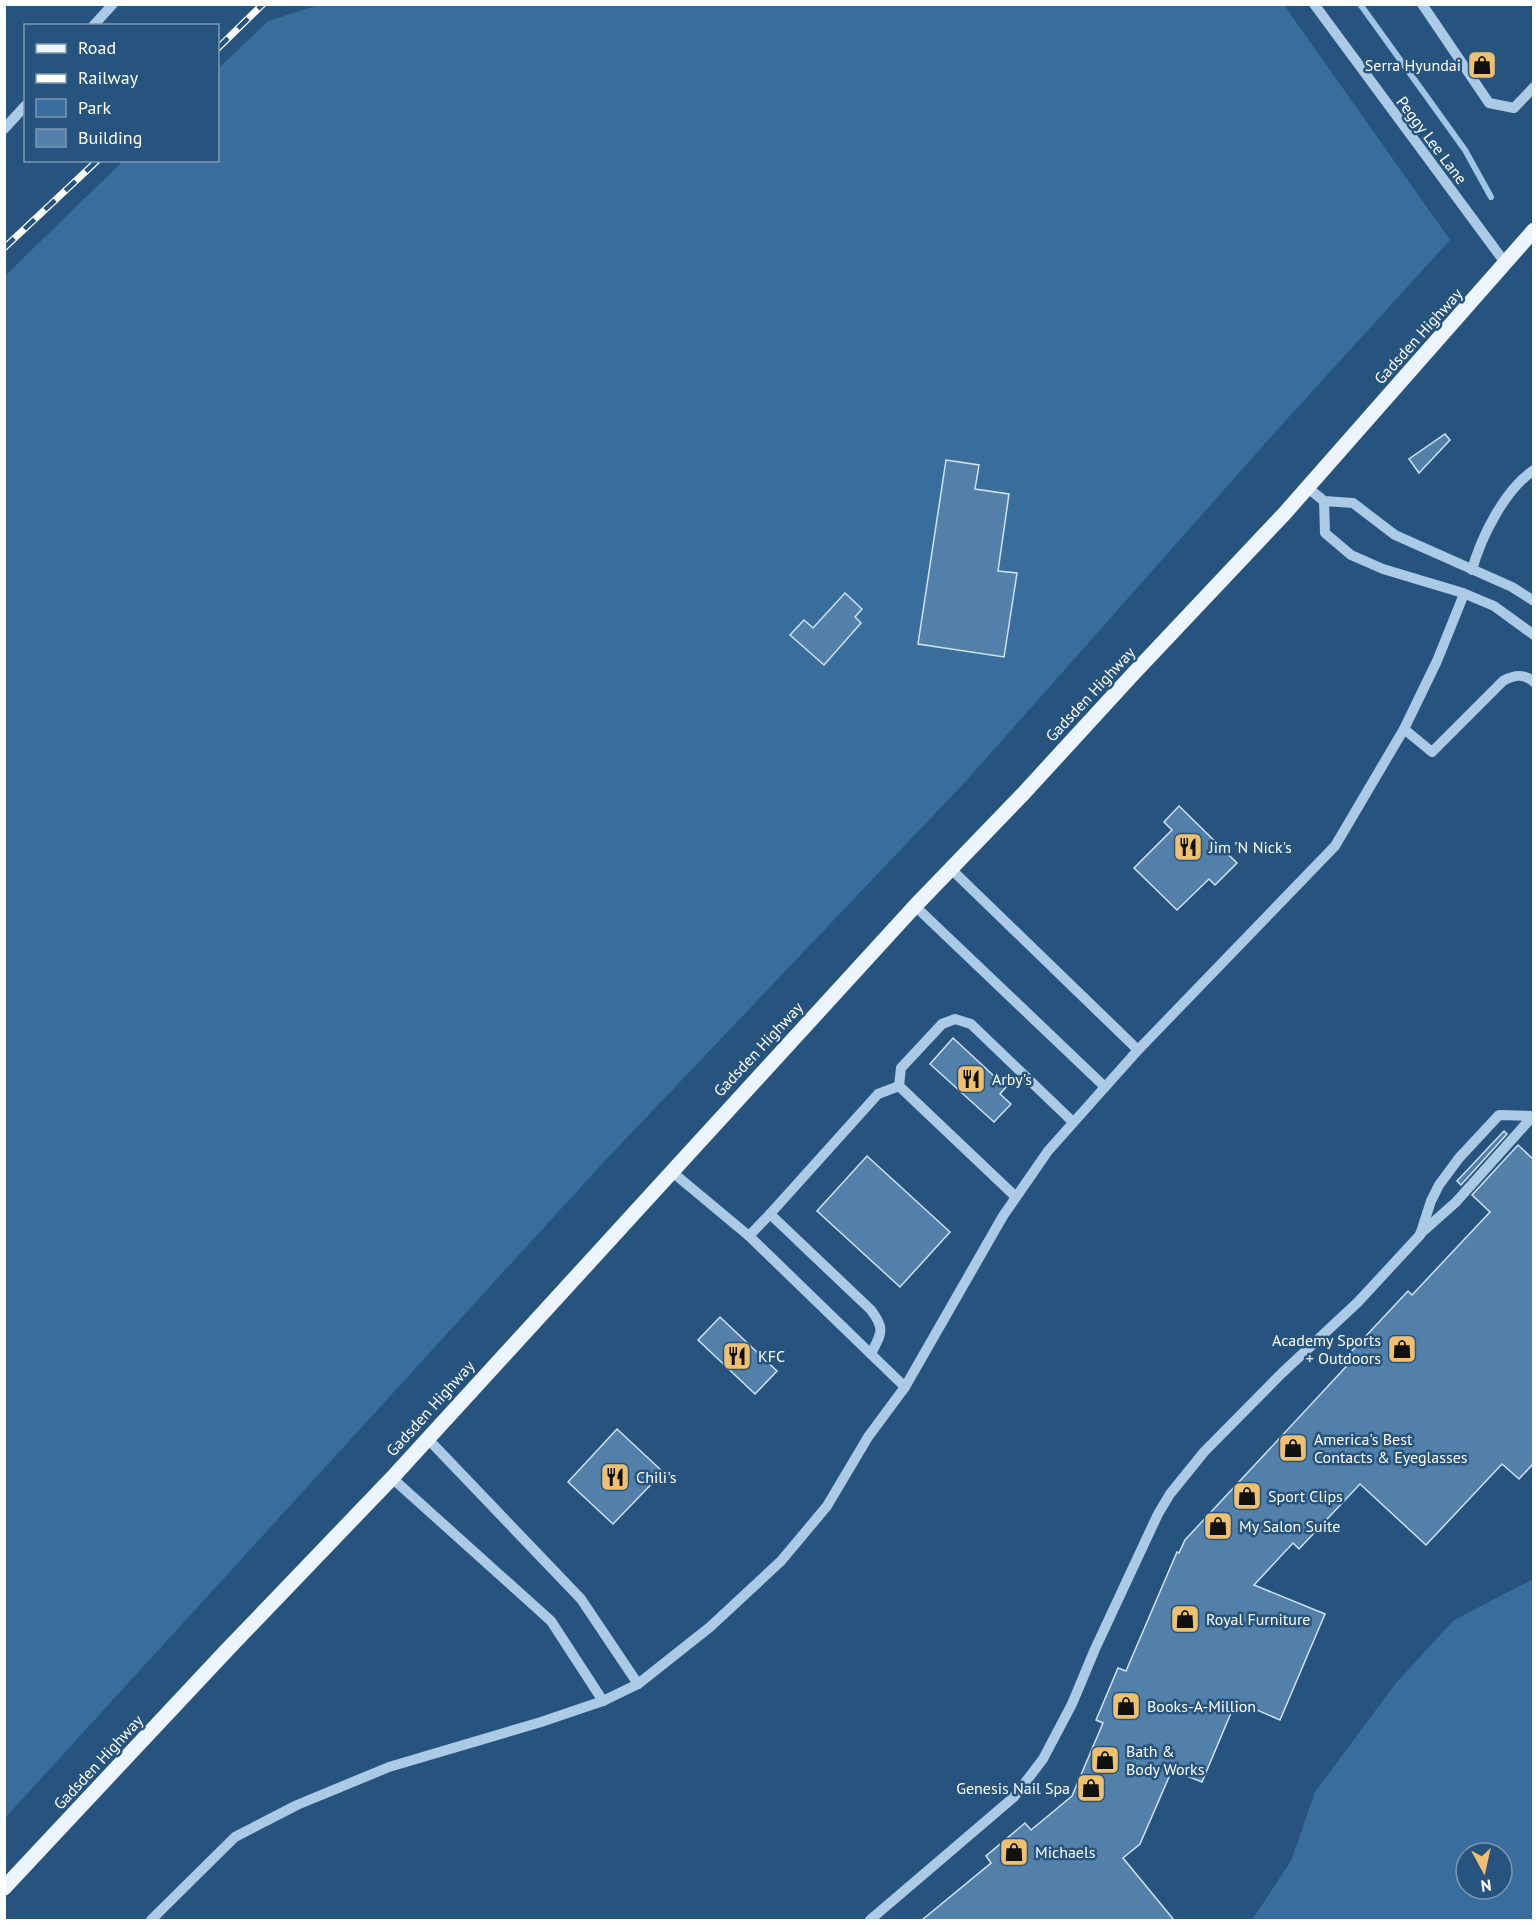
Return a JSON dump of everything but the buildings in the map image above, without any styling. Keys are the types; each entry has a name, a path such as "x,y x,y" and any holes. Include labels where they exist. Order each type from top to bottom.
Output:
{"main road":[{"name":"Gadsden Highway","path":"4,1888 218,1659 392,1478 915,906 1308,488 1506,264 1533,230"}],"street":[{"path":"95,24 113,4"},
{"name":"Peggy Lee Lane","path":"1314,4 1506,264"},
{"path":"1422,4 1489,103 1514,108 1533,87"},
{"path":"4,129 24,107"},
{"path":"1472,570 1479,546 1501,505 1533,470"},
{"path":"1308,488 1324,501 1353,503 1395,535 1512,587 1533,601"},
{"path":"1324,501 1325,532 1352,555 1383,569 1464,594 1494,606 1533,635"},
{"path":"151,1920 235,1837 297,1805 389,1767 541,1722 603,1701 638,1684 710,1626 781,1561 828,1506 868,1437 905,1387 1003,1216 1048,1152 1138,1050 1335,846 1404,729 1437,661 1464,594"},
{"path":"1404,729 1432,752 1503,681 1514,675 1528,677 1533,682"},
{"path":"951,869 1138,1050"},
{"path":"915,906 1105,1087"},
{"path":"899,1086 901,1068 942,1024 955,1019 971,1024 1073,1122"},
{"path":"748,1236 878,1094 899,1086"},
{"path":"899,1086 1016,1197"},
{"path":"1420,1235 1439,1185 1459,1158 1499,1115 1533,1116"},
{"path":"870,1920 1014,1797 1043,1758 1058,1734 1138,1554 1170,1494 1204,1452 1282,1373 1358,1302 1420,1235 1456,1202 1533,1116"},
{"path":"671,1171 748,1236 905,1387"},
{"path":"770,1214 871,1310 881,1324 881,1332 871,1354"},
{"path":"427,1438 581,1599 638,1684"},
{"path":"392,1478 551,1621 603,1701"}],"green space":[{"path":"319,5 1284,5 1450,240 1277,430 965,782 600,1166 5,1818 5,276 122,162 219,162 219,68 268,21"},
{"path":"1533,1579 1533,1920 1252,1920 1291,1861 1315,1792 1396,1683 1454,1620"}],"waterway":[{"path":"1360,4 1465,150 1491,197"}],"railway":[{"path":"219,47 263,4"},
{"path":"4,248 96,162"}],"place":[{"name":"Serra Hyundai","path":"1482,65"},
{"name":"Jim 'N Nick's","path":"1188,847"},
{"name":"Arby's","path":"971,1079"},
{"name":"Academy Sports + Outdoors","path":"1402,1349"},
{"name":"KFC","path":"737,1356"},
{"name":"America's Best Contacts & Eyeglasses","path":"1293,1448"},
{"name":"Chili's","path":"615,1477"},
{"name":"Sport Clips","path":"1247,1496"},
{"name":"My Salon Suite","path":"1218,1526"},
{"name":"Royal Furniture","path":"1185,1619"},
{"name":"Books-A-Million","path":"1126,1706"},
{"name":"Bath & Body Works","path":"1105,1760"},
{"name":"Genesis Nail Spa","path":"1091,1788"},
{"name":"Michaels","path":"1014,1852"}]}
